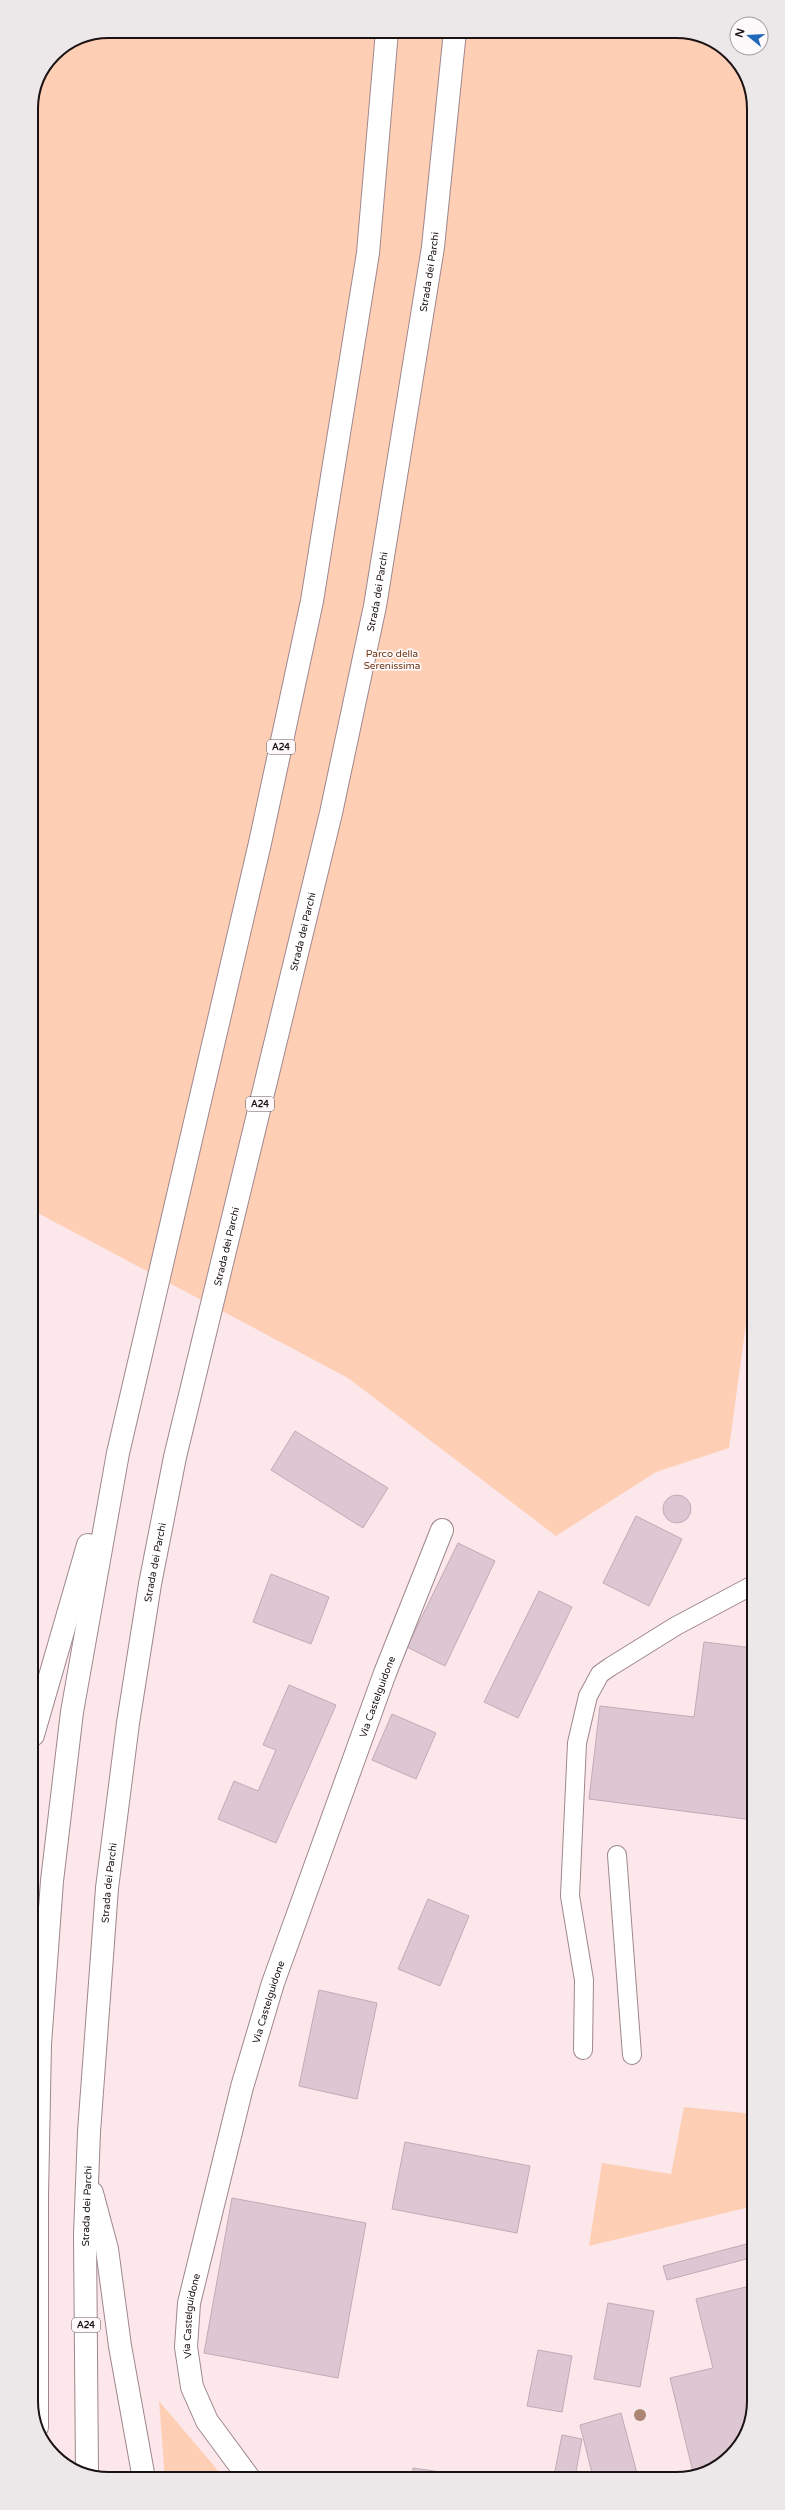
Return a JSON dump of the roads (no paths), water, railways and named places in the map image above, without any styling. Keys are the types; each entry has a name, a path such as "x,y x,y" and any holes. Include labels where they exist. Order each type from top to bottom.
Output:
{"main road":[{"name":"A24","path":"38,2119 40,2044 48,1925 72,1712 93,1583 118,1453 260,843 312,601 368,253 386,38"},
{"name":"Strada dei Parchi","path":"87,2469 85,2235 94,2040 107,1888 119,1784 145,1610 185,1408 331,813 375,606 433,247 454,38"},
{"path":"38,1717 65,1620 118,1453"},
{"name":"Via Castelguidone","path":"245,2472 207,2421 192,2387 186,2346 189,2303 242,2088 268,1996 382,1681 442,1530"},
{"path":"87,2179 107,2249 120,2346 143,2472"}],"lane":[{"path":"583,2050 584,1980 570,1896 577,1743 588,1696 600,1674 610,1667 676,1626 747,1588"},
{"path":"617,1855 632,2055"}],"park label":[{"name":"Parco della Serenissima","path":"392,658"}]}
